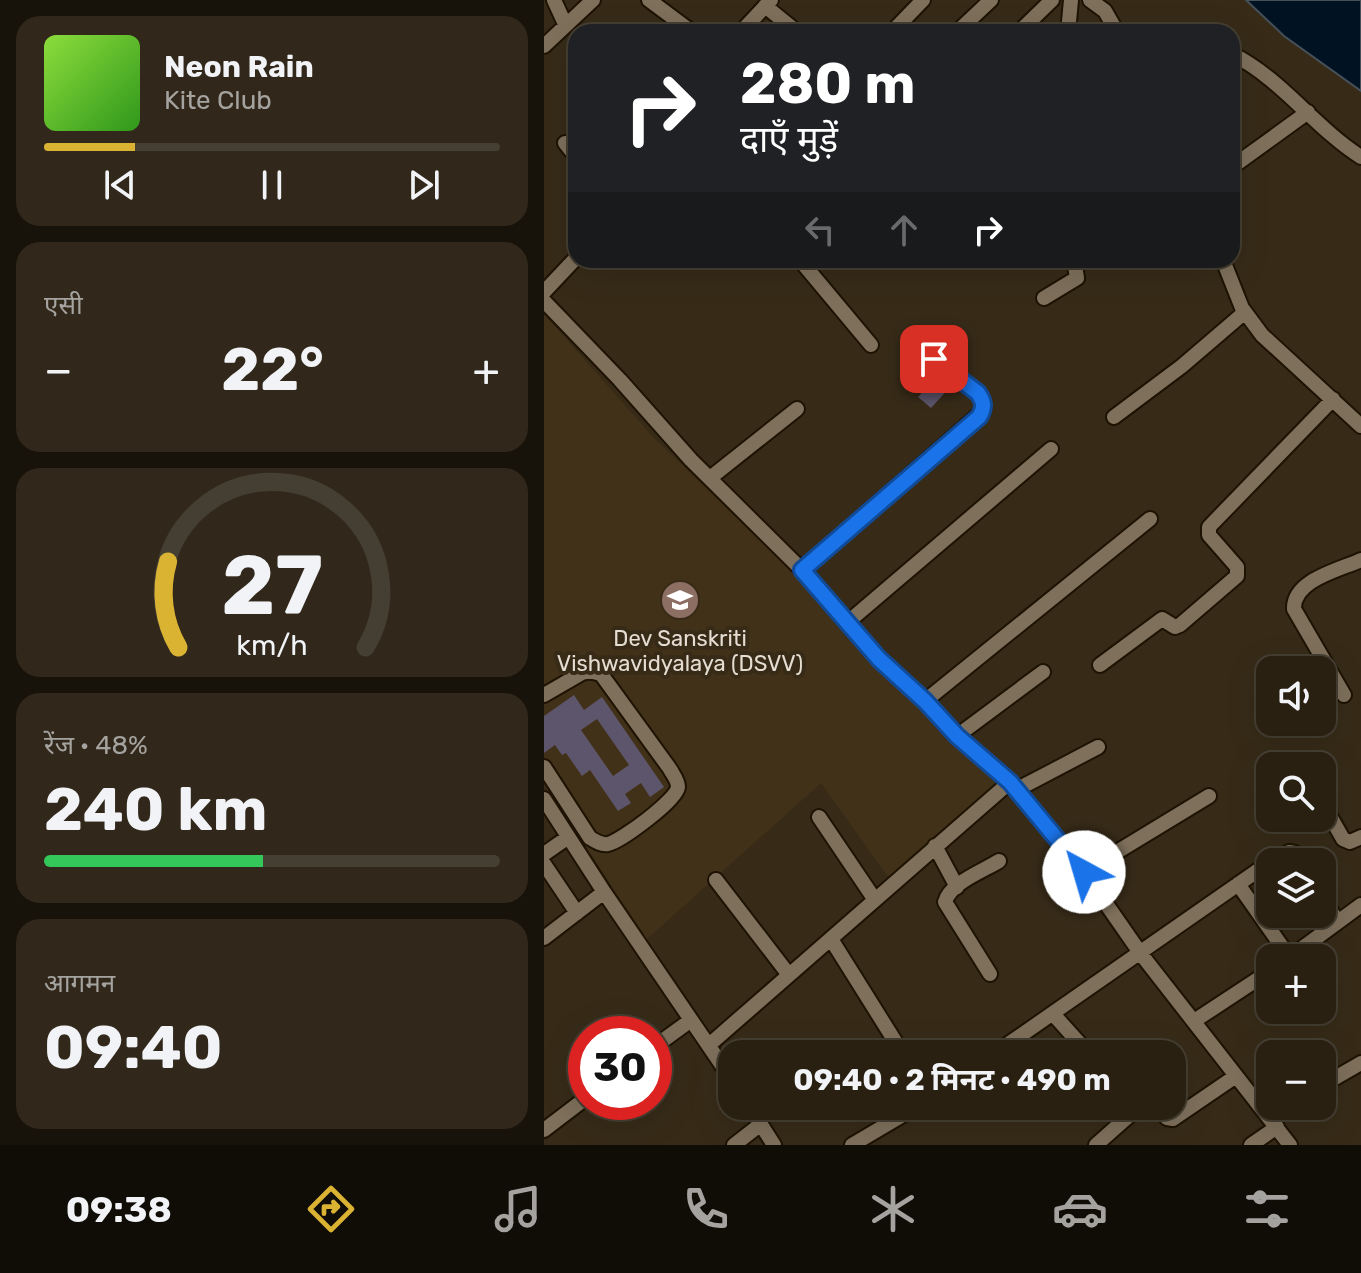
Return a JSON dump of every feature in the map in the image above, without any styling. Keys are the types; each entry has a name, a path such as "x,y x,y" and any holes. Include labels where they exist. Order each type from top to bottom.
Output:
{"street":[{"path":"554,0 565,24"},
{"path":"544,46 593,0"},
{"path":"649,0 681,24"},
{"path":"900,24 923,0"},
{"path":"966,24 991,0"},
{"path":"1027,24 1052,0"},
{"path":"1069,24 1071,0"},
{"path":"1090,0 1105,11 1112,24"},
{"path":"748,24 768,3 789,24"},
{"path":"1240,59 1262,72 1340,143 1361,157"},
{"path":"1240,161 1308,112"},
{"path":"565,143 568,147"},
{"path":"544,292 568,266"},
{"path":"807,268 871,345"},
{"path":"1044,298 1077,278 1075,268"},
{"path":"1226,268 1245,312 1262,335 1361,426"},
{"path":"544,301 710,478 802,570 879,659 1013,786 1084,872 1141,954 1290,1145"},
{"path":"1114,417 1182,366 1245,312"},
{"path":"802,570 983,411 978,393 934,359 913,338"},
{"path":"1100,665 1162,619 1175,627 1180,625 1237,576 1237,567 1209,535 1209,527 1333,399"},
{"path":"710,478 797,409"},
{"path":"848,622 1051,449"},
{"path":"925,701 1150,519"},
{"path":"1344,695 1294,609 1294,600 1300,589 1361,560"},
{"path":"544,695 582,673 594,671 601,674 678,782 678,790 673,798 649,817 608,844 598,843 590,838 549,788 544,767"},
{"path":"957,736 1043,672"},
{"path":"709,1045 935,846 1013,786 1098,747"},
{"path":"1084,872 1209,796"},
{"path":"544,799 567,838 718,1059"},
{"path":"819,817 875,900"},
{"path":"1336,827 1343,839 1350,842 1361,837"},
{"path":"544,854 567,838"},
{"path":"935,846 957,887"},
{"path":"990,974 946,905 947,895 999,861"},
{"path":"544,864 577,913"},
{"path":"1016,1040 1256,872"},
{"path":"716,880 789,975"},
{"path":"1238,884 1279,944"},
{"path":"544,938 604,892"},
{"path":"1307,944 1361,905"},
{"path":"831,939 894,1040"},
{"path":"1194,1021 1256,980"},
{"path":"1054,1015 1076,1040"},
{"path":"672,1034 691,1020"},
{"path":"1336,1077 1361,1063"},
{"path":"1186,1110 1236,1076"},
{"path":"544,1130 568,1112"},
{"path":"758,1120 774,1145"},
{"path":"852,1145 894,1120"},
{"path":"1096,1145 1124,1120"},
{"path":"734,1145 761,1124"},
{"path":"1251,1145 1277,1127"}],"shaded area":[{"name":"Dev Sanskriti Vishwavidyalaya (DSVV)","path":"544,314 653,437 785,563 847,638 999,782 889,878 821,783 647,939 544,784"}],"water":[{"path":"1246,0 1361,0 1361,91 1284,36"}],"building":[{"path":"938,375 951,386 931,408 918,397"},
{"path":"574,695 584,710 602,697 664,787 650,797 641,783 625,794 631,803 618,811 590,770 582,776 566,753 562,755 555,745 544,753 544,716","holes":["597,719 629,765 613,776 581,730"]}],"place":[{"name":"Dev Sanskriti Vishwavidyalaya (DSVV)","path":"680,600"}],"route":[{"path":"934,359 978,393 984,405 983,411 802,570 879,659 925,701 957,736 1010,782 1084,872"}]}
